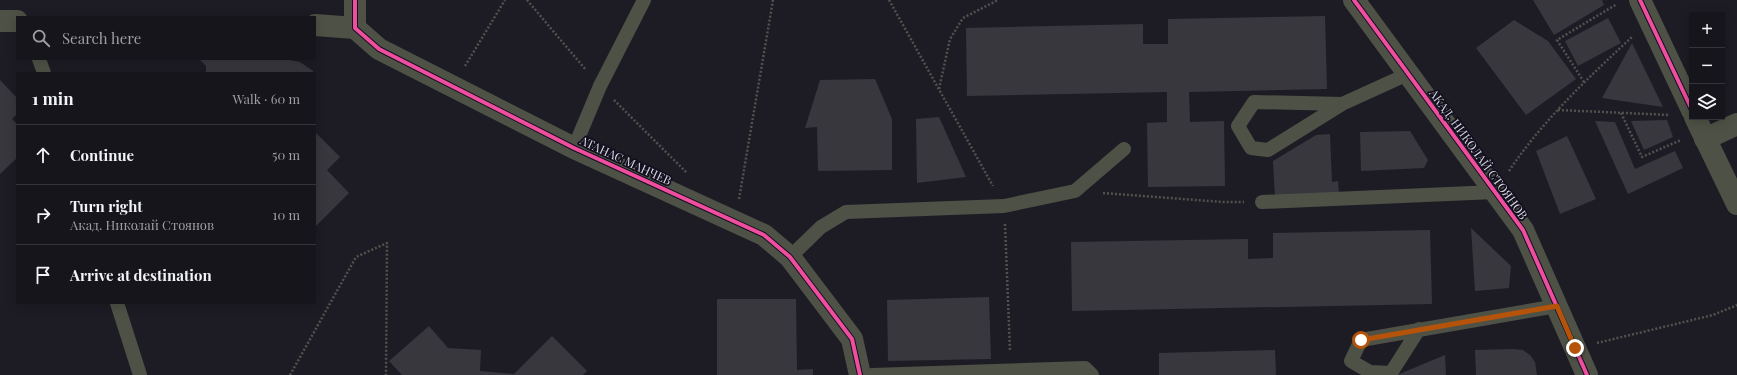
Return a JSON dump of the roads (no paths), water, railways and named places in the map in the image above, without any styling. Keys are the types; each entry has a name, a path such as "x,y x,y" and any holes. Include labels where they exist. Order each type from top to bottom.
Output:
{"street":[{"path":"316,25 355,28 355,0"},
{"name":"АКАД. НИКОЛАЙ СТОЯНОВ","path":"1354,0 1523,230 1587,375"},
{"path":"1631,1 1651,20 1694,123 1737,204"},
{"path":"0,21 16,20"},
{"name":"АТАНАС МАНЧЕВ","path":"355,28 379,49 452,87 574,148 764,235 790,257 852,339 860,375"},
{"path":"1694,123 1737,124"}],"lane":[{"path":"574,148 600,86 644,0"},
{"path":"39,60 44,72"},
{"path":"1342,104 1254,102 1238,126 1250,148 1268,150 1342,104 1408,74"},
{"path":"790,257 821,227 846,212 1004,206 1075,191 1124,149"},
{"path":"1262,202 1495,192"},
{"path":"117,304 140,375"},
{"path":"1419,330 1391,373 1370,372 1351,361 1361,340 1557,306"},
{"path":"872,375 1084,368 1092,375"}]}
